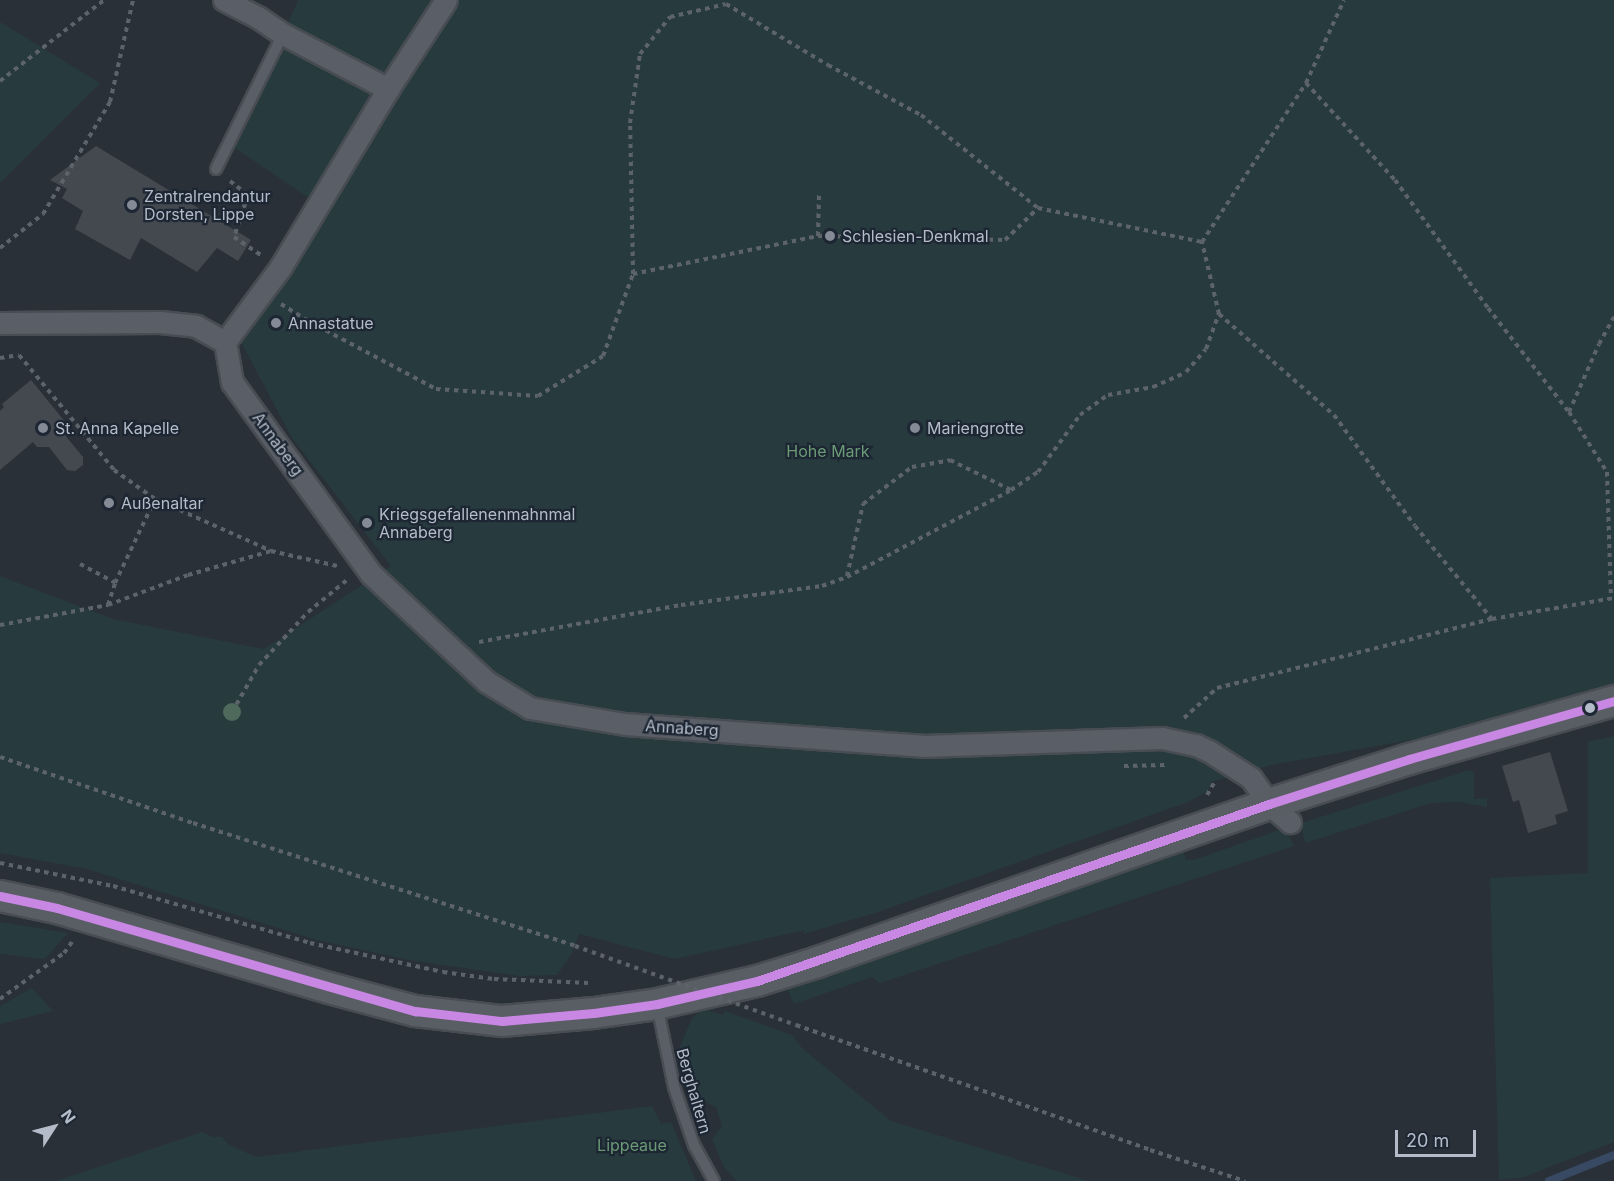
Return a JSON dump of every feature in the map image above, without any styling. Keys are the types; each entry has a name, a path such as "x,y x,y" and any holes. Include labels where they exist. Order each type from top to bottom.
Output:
{"main road":[{"path":"0,896 90,917 329,988 415,1011 445,1016 531,1021 657,1004 757,981 1280,813 1409,759 1614,701"}],"street":[{"path":"224,0 388,89"},
{"path":"0,323 160,322 196,326 225,342 280,268 388,89 446,0"},
{"name":"Annaberg","path":"225,342 232,381 364,573 487,682 530,708 576,718 922,746 1162,738 1196,745 1221,758 1251,778 1280,813"}],"lane":[{"path":"216,169 283,34"},
{"name":"Berghaltern","path":"657,1004 674,1087 694,1145 714,1181"}],"path":[{"path":"0,81 104,0"},
{"path":"0,248 43,214 110,102 133,0"},
{"path":"448,648 681,605 822,586 847,576 1011,490 1038,472 1080,415 1108,395 1153,387 1186,372 1206,349 1219,314 1202,242 1306,83 1344,0"},
{"path":"263,292 310,322 436,389 538,396 603,356 633,274 630,123 640,54 670,17 726,4 828,65 921,114 1038,208 1202,242"},
{"path":"1162,738 1217,687 1492,620 1612,598 1607,472 1569,412 1488,308 1395,180 1306,83"},
{"path":"216,169 248,195 234,237 280,268"},
{"path":"818,236 819,194"},
{"path":"633,274 818,236 1005,240 1038,208"},
{"path":"1219,314 1334,415 1415,526 1492,620"},
{"path":"1569,412 1614,316"},
{"path":"0,358 19,355 114,470 155,499 270,551 364,573"},
{"path":"847,576 863,504 912,467 950,460 1011,490"},
{"path":"108,605 115,583 155,499"},
{"path":"0,625 108,605 188,575 270,551"},
{"path":"80,564 115,583"},
{"path":"232,712 259,665 308,612 364,573"},
{"path":"0,757 193,823 575,946 1150,1150 1245,1181"},
{"path":"1199,799 1209,793 1221,758"},
{"path":"0,863 113,886 310,942 443,972 494,979 593,983"},
{"path":"0,999 64,953 90,917"},
{"path":"639,978 662,973"}],"green space":[{"name":"Hohe Mark","path":"298,0 1614,0 1614,701 1587,708 1271,765 1211,782 1208,791 1188,802 872,914 803,934 805,930 675,959 579,934 571,955 557,975 519,976 409,960 317,940 87,869 0,853 0,576 113,619 264,649 391,566 292,438 241,342 330,212 235,148"},
{"path":"0,22 100,83 0,183"},
{"path":"1614,736 1614,1142 1524,1177 1499,1180 1490,878 1588,873 1588,742"},
{"path":"1470,770 1474,773 1474,799 1487,798 1487,807 1459,802 1431,803 1305,843 1301,823"},
{"path":"1282,829 1287,832 1294,846 880,983 872,977 794,1004 788,990 1182,848 1186,860 1194,860"},
{"path":"0,922 68,933 45,959 0,954"},
{"path":"32,988 53,1011 0,1024 0,1006"},
{"path":"703,1009 723,1015 725,1011 792,1035 803,1049 891,1121 1089,1181 737,1181 724,1167 712,1139 722,1126 716,1107 704,1101 695,1090 689,1071 685,1073 680,1047 692,1018"},
{"name":"Lippeaue","path":"652,1106 661,1124 671,1122 696,1181 56,1181 202,1132 213,1137 222,1137 228,1144 256,1157"}],"building":[{"name":"Zentralrendantur Dorsten, Lippe","path":"96,146 251,240 238,261 217,248 197,272 141,238 130,260 75,229 83,211 62,198 67,189 50,180"},
{"name":"St. Anna Kapelle","path":"31,380 66,423 64,434 83,457 83,465 75,471 67,470 49,447 37,447 33,442 0,470 0,411 4,407 2,404"},
{"path":"1550,752 1568,811 1555,815 1557,824 1528,833 1519,800 1513,802 1502,766"}],"waterway":[{"path":"1549,1181 1614,1155"}],"transit line":[{"path":"0,896 57,908 415,1011 502,1021 594,1013 657,1004 757,981 1269,804 1409,759 1614,701"}],"place":[{"name":"Zentralrendantur Dorsten, Lippe","path":"132,205"},
{"name":"Schlesien-Denkmal","path":"830,236"},
{"name":"Annastatue","path":"276,323"},
{"name":"St. Anna Kapelle","path":"43,428"},
{"name":"Mariengrotte","path":"915,428"},
{"name":"Außenaltar","path":"109,503"},
{"name":"Kriegsgefallenenmahnmal Annaberg","path":"367,523"}]}
